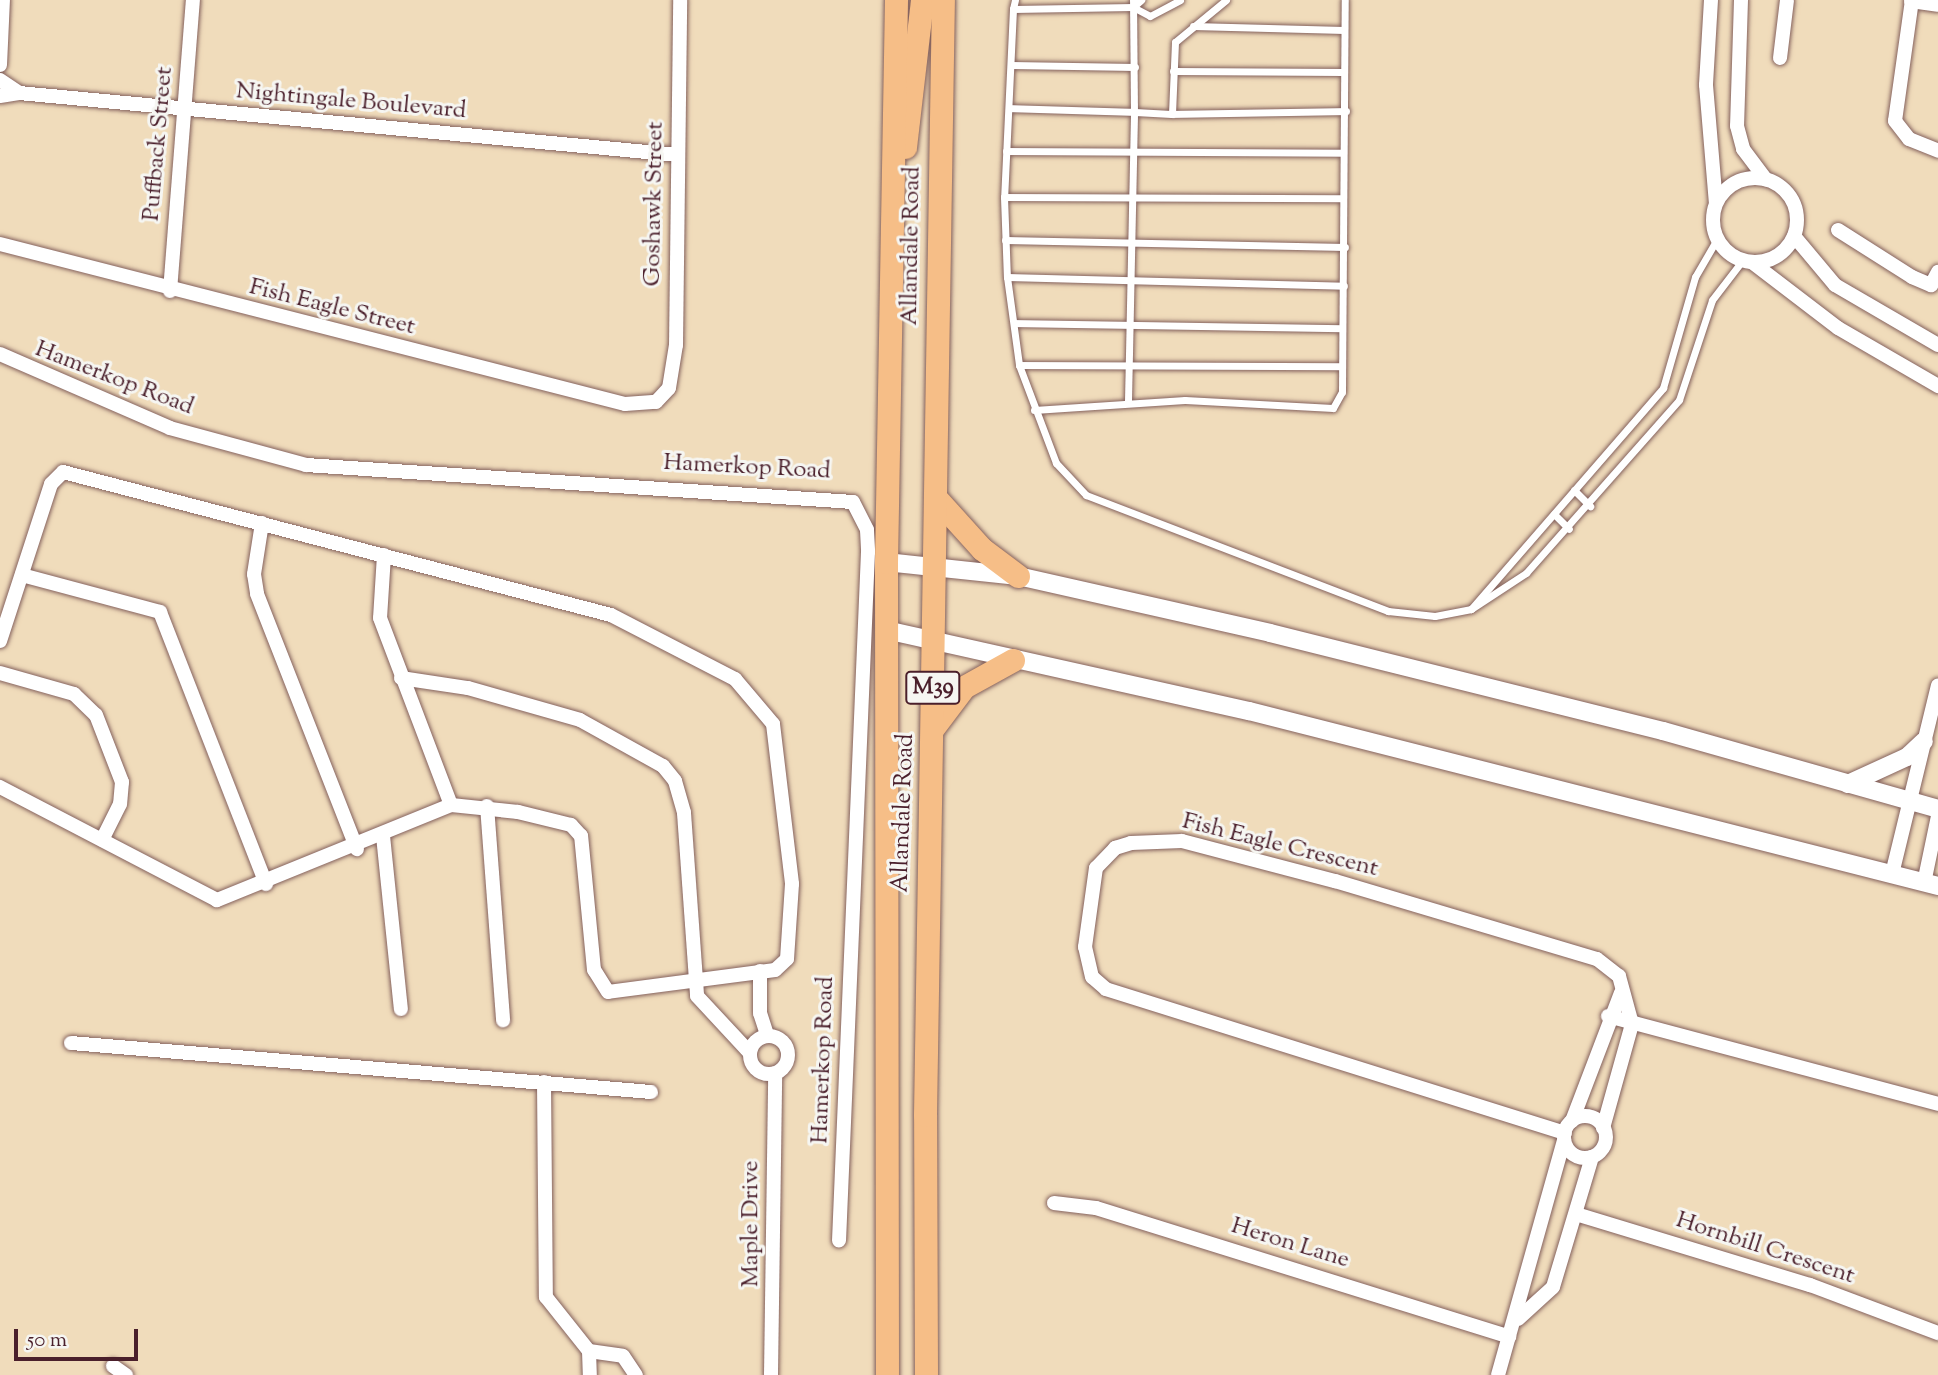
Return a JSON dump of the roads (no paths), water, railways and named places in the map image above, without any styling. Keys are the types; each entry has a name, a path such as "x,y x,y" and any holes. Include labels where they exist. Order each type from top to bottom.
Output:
{"main road":[{"name":"Allandale Road","path":"887,1375 886,562 896,0"},
{"path":"892,222 913,100 922,0"},
{"name":"Allandale Road","path":"926,1375 933,640 943,4"},
{"path":"935,496 982,549 1017,576"},
{"path":"933,728 964,687 1013,660"}],"street":[{"path":"0,65 4,0"},
{"name":"Puffback Street","path":"170,291 193,0"},
{"name":"Goshawk Street","path":"656,402 674,370 680,0"},
{"path":"1711,0 1706,85 1717,239 1838,328 1938,386"},
{"path":"1741,0 1737,126 1743,149 1766,179 1783,189 1795,206 1794,236 1773,258 1748,262"},
{"path":"1780,58 1787,0"},
{"path":"1938,5 1911,1 1895,121 1909,139 1938,151"},
{"name":"Nightingale Boulevard","path":"0,80 19,93"},
{"name":"Nightingale Boulevard","path":"0,96 19,93 678,155"},
{"path":"1716,203 1736,182 1766,179"},
{"path":"1838,230 1936,283"},
{"path":"1794,236 1835,285 1938,345"},
{"name":"Fish Eagle Street","path":"0,244 170,291 625,404 656,402"},
{"name":"Hamerkop Road","path":"0,354 170,428 306,465 853,502 867,530 868,552 839,1240"},
{"path":"0,641 51,484 63,472 611,615 742,684 773,724 792,884 787,959 779,968 695,983 625,994 604,988 594,970 577,830 486,806 451,805 357,849 266,884 210,900 0,787"},
{"path":"262,523 254,575 257,594 357,849"},
{"path":"384,555 378,610 401,678 451,805"},
{"path":"886,562 1017,576 1270,632 1938,809"},
{"path":"22,575 160,612 266,884"},
{"path":"886,630 1250,711 1931,885 1938,816"},
{"path":"0,673 74,694 96,715 122,782 120,804 102,840"},
{"path":"401,678 468,688 580,720 663,766 682,803 695,983 702,1005 750,1053 758,1070 775,1073 789,1053 779,1038 767,1035"},
{"path":"1892,874 1938,687"},
{"path":"1848,784 1907,757 1924,741"},
{"path":"486,806 503,1020"},
{"path":"383,836 401,1009"},
{"name":"Fish Eagle Crescent","path":"1567,1131 1106,989 1092,977 1084,947 1096,869 1123,845 1182,841 1597,959 1617,972 1632,1024"},
{"path":"760,971 760,1013 767,1035"},
{"path":"1498,1375 1567,1131 1608,1016 1621,993"},
{"path":"1608,1016 1938,1104"},
{"path":"1515,1322 1552,1287 1592,1157 1602,1148 1603,1128 1632,1024"},
{"path":"750,1053 767,1035"},
{"path":"71,1043 651,1092"},
{"name":"Maple Drive","path":"771,1375 775,1073"},
{"path":"544,1082 543,1287 560,1320 589,1351 622,1356 636,1375"},
{"path":"1567,1131 1593,1118 1603,1128"},
{"path":"1567,1131 1571,1153 1592,1157"},
{"name":"Heron Lane","path":"1054,1203 1096,1208 1510,1337"},
{"name":"Hornbill Crescent","path":"1576,1214 1810,1285 1938,1333"},
{"path":"589,1351 590,1375"},
{"path":"113,1366 125,1375"}],"lane":[{"path":"1141,0 1133,4 1014,4 1004,197 1007,277 1019,365 1056,463 1086,495 1388,611 1435,616 1471,610 1526,573 1590,506 1679,400 1712,300 1748,262"},
{"path":"1133,4 1150,16 1180,0"},
{"path":"1172,114 1175,42 1226,0"},
{"path":"1034,410 1128,401 1334,408 1342,392 1339,328 1345,247 1341,198 1346,111 1345,0"},
{"path":"1128,401 1131,240 1129,198 1135,67 1133,4"},
{"path":"1193,26 1344,30"},
{"path":"1011,65 1135,67"},
{"path":"1173,71 1344,72"},
{"path":"1009,108 1172,114 1346,111"},
{"path":"1006,151 1343,153"},
{"path":"1004,197 1341,198"},
{"path":"1471,610 1662,388 1695,277 1717,239"},
{"path":"1005,240 1131,240 1345,247"},
{"path":"1007,277 1130,278 1343,286"},
{"path":"1014,323 1129,321 1339,328"},
{"path":"1019,365 1128,362 1341,366"},
{"path":"1574,490 1590,506"},
{"path":"1553,514 1569,529"}]}
